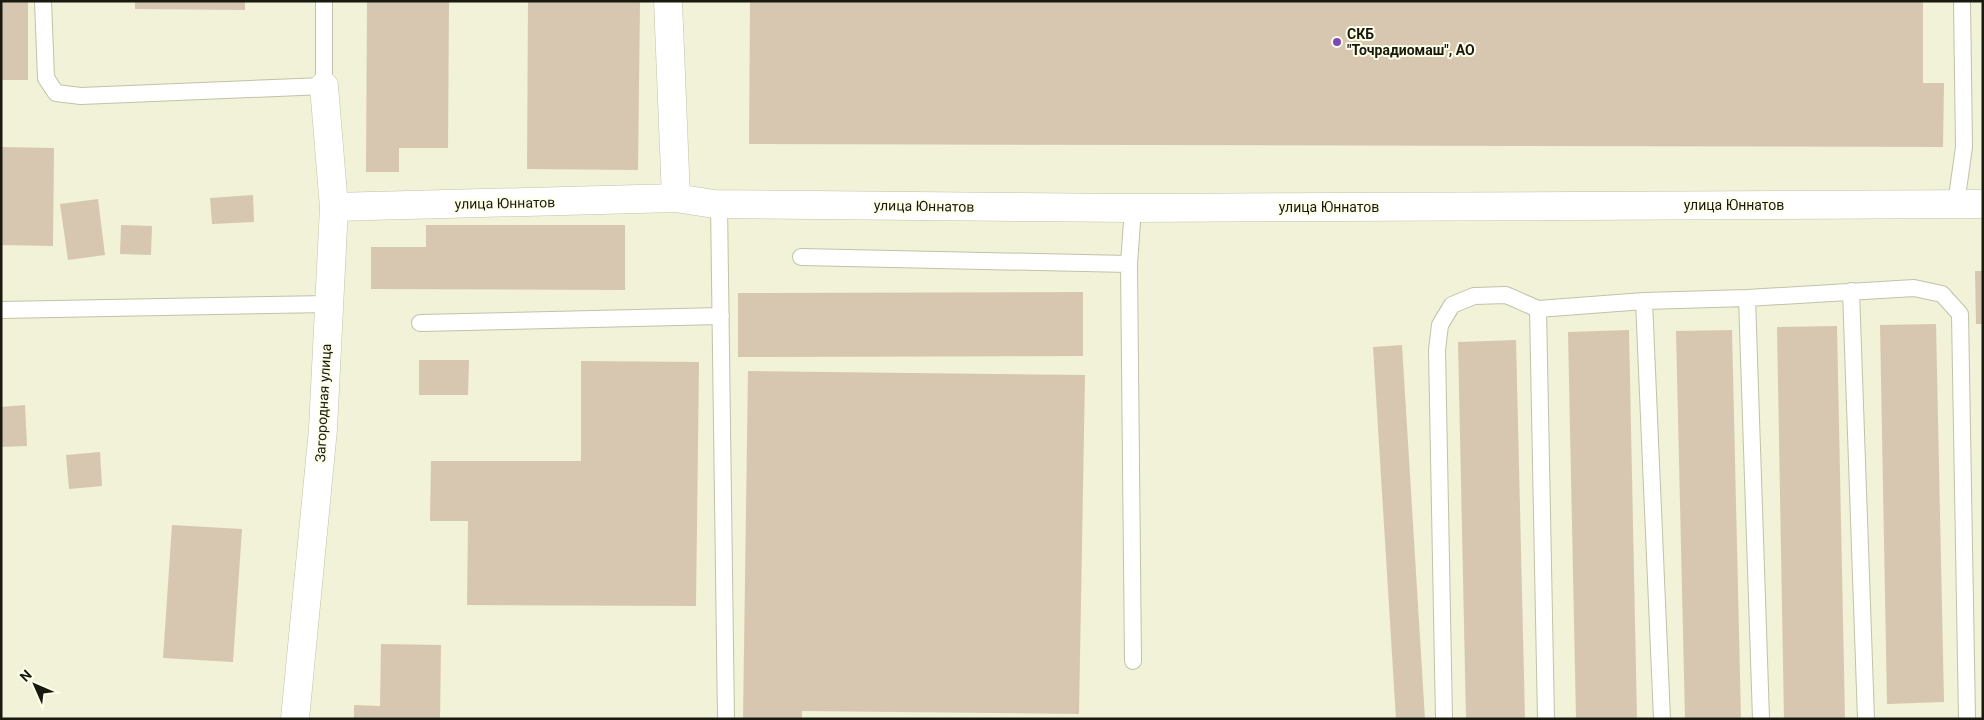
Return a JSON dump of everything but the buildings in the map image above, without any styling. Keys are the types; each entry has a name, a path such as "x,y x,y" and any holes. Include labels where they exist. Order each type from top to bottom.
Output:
{"street":[{"path":"668,1 676,198"},
{"name":"Загородная улица","path":"294,719 323,429 334,207 324,86"},
{"name":"улица Юннатов","path":"334,207 676,198 719,204 1133,208 1983,204"}],"lane":[{"path":"43,1 46,78 56,93 81,96 324,86 324,1"},
{"path":"1956,204 1964,147 1962,1"},
{"path":"719,204 726,719"},
{"path":"1133,208 1129,264 1133,661"},
{"path":"802,257 1129,264"},
{"path":"1444,719 1437,350 1440,325 1452,305 1474,296 1506,295 1538,309 1644,301 1747,298 1914,288 1942,294 1960,314 1967,719"},
{"path":"1851,291 1866,719"},
{"path":"1747,298 1761,719"},
{"path":"1644,301 1662,719"},
{"path":"1,310 328,304"},
{"path":"1538,309 1546,719"},
{"path":"420,322 721,316"}],"place":[{"name":"СКБ \"Точрадиомаш\", АО","path":"1337,42"}]}
